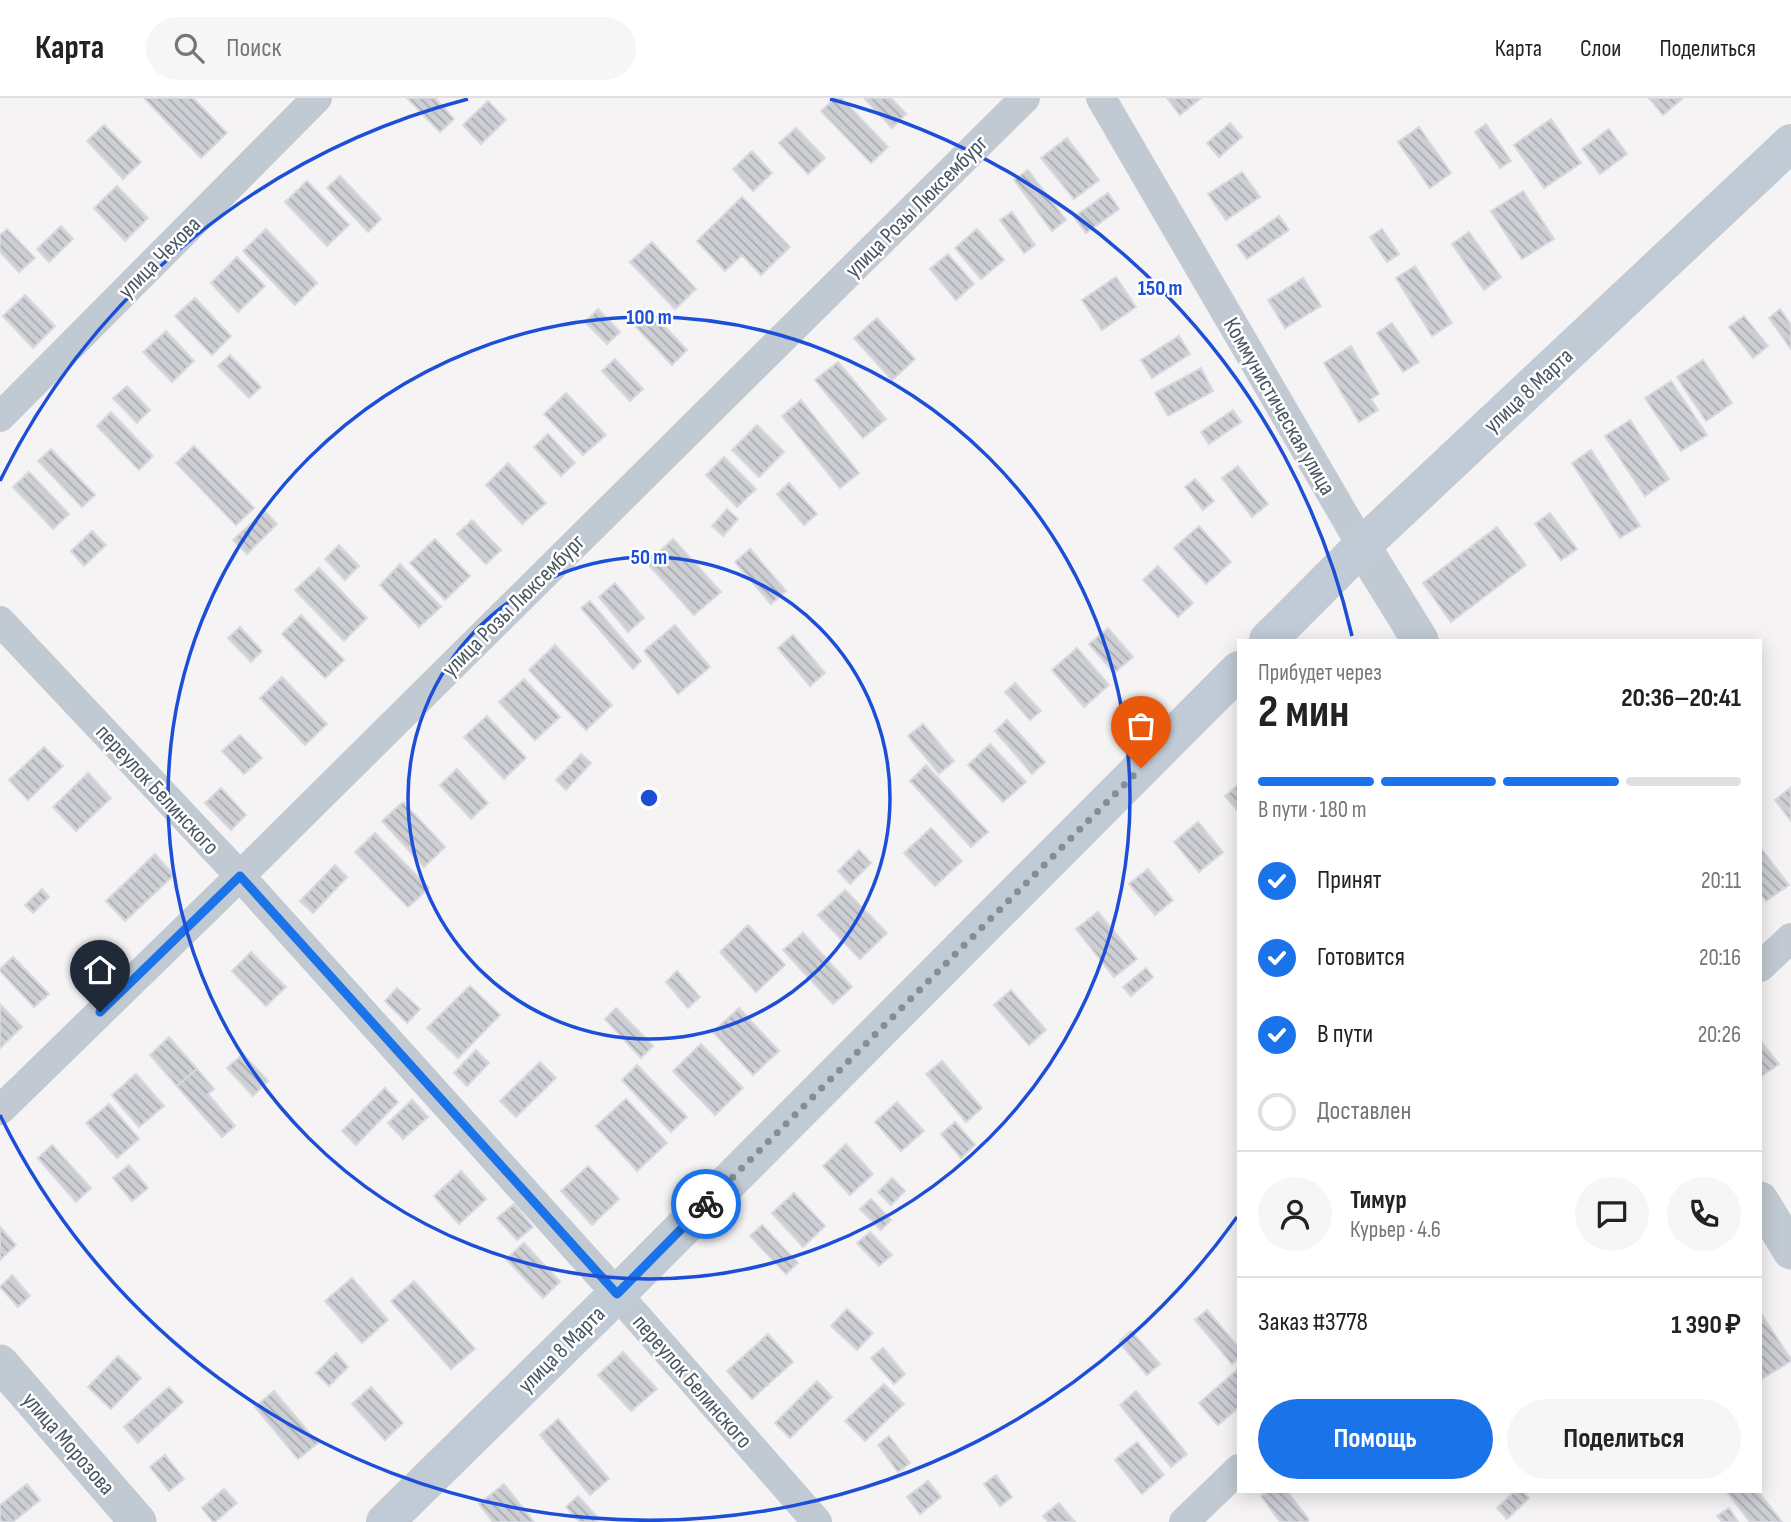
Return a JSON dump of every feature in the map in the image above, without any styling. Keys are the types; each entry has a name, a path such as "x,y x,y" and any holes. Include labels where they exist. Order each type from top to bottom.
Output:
{"main road":[{"name":"улица 8 Марта","path":"1269,639 1362,546 1791,143"},
{"name":"улица 8 Марта","path":"385,1522 617,1294 1237,672"}],"street":[{"name":"улица Чехова","path":"0,417 317,98"},
{"name":"улица Розы Люксембург","path":"0,1110 240,876 1025,98"},
{"name":"Коммунистическая улица","path":"1101,98 1362,546 1419,639"},
{"name":"переулок Белинского","path":"0,621 240,876 617,1294 817,1522"},
{"path":"1762,965 1791,938"},
{"path":"1762,1203 1791,1251"},
{"name":"улица Морозова","path":"0,1363 138,1522"},
{"path":"1184,1522 1237,1471"}],"building":[{"path":"144,98 193,98 227,133 201,158"},
{"path":"407,98 435,98 454,119 440,132"},
{"path":"835,98 841,98 888,147 871,163 821,111"},
{"path":"864,98 891,98 906,114 892,128"},
{"path":"1167,98 1201,98 1180,115"},
{"path":"1649,98 1682,98 1682,99 1663,115"},
{"path":"488,101 506,120 481,144 463,125"},
{"path":"1551,119 1581,163 1544,188 1514,145"},
{"path":"1230,123 1242,137 1219,157 1207,143"},
{"path":"1486,124 1511,161 1500,168 1475,132"},
{"path":"104,125 141,162 123,179 87,141"},
{"path":"1419,127 1451,173 1430,188 1398,142"},
{"path":"796,128 825,158 808,174 779,143"},
{"path":"1609,129 1627,154 1600,174 1582,149"},
{"path":"1067,138 1099,180 1074,199 1041,158"},
{"path":"752,151 772,173 753,191 733,169"},
{"path":"1028,170 1066,220 1052,231 1014,180"},
{"path":"1242,172 1260,197 1226,220 1208,194"},
{"path":"340,176 381,219 368,232 327,188"},
{"path":"307,181 349,225 327,246 285,202"},
{"path":"117,186 148,218 125,241 94,208"},
{"path":"1523,191 1554,239 1522,259 1491,211"},
{"path":"1108,193 1119,209 1086,233 1074,217"},
{"path":"742,197 790,247 761,275 742,255 725,271 697,241"},
{"path":"1012,212 1035,245 1024,253 1000,220"},
{"path":"1279,216 1289,230 1247,259 1237,245"},
{"path":"61,226 73,239 49,262 37,249"},
{"path":"7,229 35,258 19,272 0,252 0,235"},
{"path":"266,229 317,283 295,305 243,251"},
{"path":"977,229 1004,260 981,279 955,248"},
{"path":"1382,229 1399,254 1387,262 1370,237"},
{"path":"1469,232 1501,277 1484,290 1452,244"},
{"path":"652,242 696,289 675,309 630,262"},
{"path":"948,254 974,284 956,300 930,269"},
{"path":"237,257 265,286 238,312 211,283"},
{"path":"1415,266 1452,323 1432,336 1396,278"},
{"path":"1116,277 1136,307 1102,330 1082,300"},
{"path":"1303,278 1321,306 1285,328 1268,300"},
{"path":"25,295 55,326 33,348 3,316"},
{"path":"195,298 231,336 212,355 175,316"},
{"path":"598,309 620,332 607,344 585,322"},
{"path":"1780,309 1791,325 1791,349 1769,318"},
{"path":"651,312 687,350 672,365 636,327"},
{"path":"1744,316 1768,346 1753,358 1729,327"},
{"path":"877,318 915,359 892,380 854,338"},
{"path":"1392,323 1419,362 1403,372 1377,333"},
{"path":"166,331 194,361 172,382 143,352"},
{"path":"1179,336 1190,354 1152,378 1141,360"},
{"path":"1351,346 1379,394 1371,399 1378,410 1359,422 1324,363"},
{"path":"230,355 261,387 249,398 218,366"},
{"path":"615,359 643,389 630,401 602,371"},
{"path":"1703,360 1732,403 1706,421 1677,377"},
{"path":"838,362 886,419 863,438 815,380"},
{"path":"1201,368 1213,391 1168,416 1155,393"},
{"path":"1671,381 1707,435 1681,451 1645,398"},
{"path":"127,386 150,410 137,423 113,398"},
{"path":"566,393 606,435 583,455 544,414"},
{"path":"801,400 859,473 840,488 782,416"},
{"path":"1233,410 1241,422 1209,444 1201,432"},
{"path":"111,412 153,456 139,470 97,426"},
{"path":"1630,420 1669,479 1645,496 1605,436"},
{"path":"757,425 784,452 759,477 732,450"},
{"path":"548,434 575,463 561,476 534,447"},
{"path":"194,446 254,508 236,525 176,463"},
{"path":"51,449 95,495 82,507 38,461"},
{"path":"1591,450 1640,526 1620,538 1572,463"},
{"path":"724,457 756,489 737,507 706,475"},
{"path":"508,463 546,503 522,524 486,485"},
{"path":"1238,466 1268,504 1252,517 1222,478"},
{"path":"29,472 69,514 53,529 13,487"},
{"path":"1195,479 1214,501 1203,510 1185,487"},
{"path":"789,483 817,514 804,525 777,494"},
{"path":"727,509 738,519 723,536 712,526"},
{"path":"265,511 277,524 247,554 233,540"},
{"path":"1550,513 1577,549 1561,560 1535,524"},
{"path":"472,520 501,550 486,564 457,534"},
{"path":"1199,526 1231,562 1206,584 1174,548"},
{"path":"1497,527 1526,565 1451,622 1423,583"},
{"path":"92,531 106,545 84,566 71,551"},
{"path":"435,539 470,576 445,600 410,563"},
{"path":"673,539 721,592 694,615 647,563"},
{"path":"339,545 359,566 345,580 325,559"},
{"path":"750,549 786,591 771,604 735,562"},
{"path":"400,564 441,607 419,627 380,585"},
{"path":"1158,566 1193,603 1178,617 1143,580"},
{"path":"319,568 367,618 344,641 295,590"},
{"path":"615,583 644,618 628,632 599,597"},
{"path":"590,601 641,661 633,669 581,608"},
{"path":"301,615 344,660 325,678 282,634"},
{"path":"675,625 710,667 678,694 644,651"},
{"path":"240,627 262,651 251,662 228,638"},
{"path":"1108,628 1133,657 1114,673 1089,644"},
{"path":"793,635 825,673 810,686 778,648"},
{"path":"555,645 612,705 586,730 529,670"},
{"path":"1077,648 1109,685 1084,707 1052,670"},
{"path":"282,677 327,724 305,745 260,698"},
{"path":"524,679 560,717 535,740 499,702"},
{"path":"1015,683 1041,711 1030,720 1005,692"},
{"path":"487,716 526,758 504,779 464,737"},
{"path":"1007,720 1045,762 1032,774 995,731"},
{"path":"923,724 954,761 939,774 908,736"},
{"path":"240,735 262,758 244,774 222,751"},
{"path":"990,744 1026,782 1003,802 968,765"},
{"path":"44,747 63,766 28,800 9,780"},
{"path":"581,754 591,763 566,790 556,780"},
{"path":"926,765 988,832 971,847 910,781"},
{"path":"457,769 488,803 471,819 440,785"},
{"path":"88,773 111,798 76,831 53,807"},
{"path":"1237,786 1237,810 1225,796"},
{"path":"1791,787 1791,821 1775,800"},
{"path":"221,788 246,815 231,830 205,803"},
{"path":"403,802 445,847 424,867 382,821"},
{"path":"1198,822 1223,852 1199,872 1174,842"},
{"path":"931,828 962,861 935,886 904,853"},
{"path":"375,833 429,888 408,907 355,852"},
{"path":"859,850 871,863 850,884 838,871"},
{"path":"1762,850 1789,885 1766,901 1762,896"},
{"path":"155,854 174,875 125,921 106,901"},
{"path":"335,865 347,877 313,913 300,901"},
{"path":"1148,869 1173,900 1155,915 1129,884"},
{"path":"42,889 49,897 33,913 25,905"},
{"path":"845,890 887,933 860,959 818,915"},
{"path":"1098,912 1137,959 1114,977 1076,929"},
{"path":"748,925 785,965 756,992 720,952"},
{"path":"803,933 852,987 833,1004 783,950"},
{"path":"251,952 286,987 266,1006 232,971"},
{"path":"13,957 49,994 34,1007 0,971"},
{"path":"1146,968 1153,977 1131,996 1123,987"},
{"path":"677,971 700,997 688,1008 666,982"},
{"path":"470,986 500,1015 458,1058 427,1028"},
{"path":"397,988 420,1009 407,1023 385,1001"},
{"path":"1011,990 1046,1030 1029,1045 994,1005"},
{"path":"0,1004 22,1027 0,1048"},
{"path":"616,1008 653,1046 641,1058 605,1019"},
{"path":"739,1008 779,1051 753,1075 713,1032"},
{"path":"169,1037 197,1069 177,1086 150,1055"},
{"path":"1762,1043 1779,1064 1762,1076"},
{"path":"701,1044 743,1088 715,1115 673,1071"},
{"path":"476,1050 489,1063 467,1086 454,1073"},
{"path":"243,1054 268,1081 253,1096 227,1068"},
{"path":"942,1061 982,1108 966,1122 926,1074"},
{"path":"540,1062 556,1078 516,1117 500,1101"},
{"path":"637,1065 687,1117 671,1132 622,1080"},
{"path":"197,1069 214,1089 208,1094 235,1126 222,1137 177,1086"},
{"path":"136,1074 164,1106 139,1127 112,1095"},
{"path":"385,1088 398,1102 356,1145 342,1131"},
{"path":"626,1099 667,1143 637,1171 596,1126"},
{"path":"412,1100 428,1117 403,1139 388,1123"},
{"path":"897,1102 924,1131 901,1151 875,1122"},
{"path":"109,1104 139,1139 117,1158 86,1123"},
{"path":"955,1122 975,1145 961,1158 941,1134"},
{"path":"846,1144 873,1174 850,1195 823,1166"},
{"path":"52,1145 91,1188 76,1202 38,1158"},
{"path":"129,1165 148,1188 132,1201 113,1178"},
{"path":"588,1166 619,1199 592,1225 561,1191"},
{"path":"461,1171 486,1199 459,1224 434,1196"},
{"path":"892,1178 905,1191 891,1205 878,1192"},
{"path":"794,1193 825,1226 803,1247 772,1213"},
{"path":"871,1199 891,1220 881,1230 860,1209"},
{"path":"514,1204 533,1227 517,1240 497,1218"},
{"path":"762,1225 798,1263 786,1274 750,1236"},
{"path":"0,1227 16,1245 0,1260"},
{"path":"870,1232 892,1255 879,1266 857,1243"},
{"path":"524,1243 560,1282 543,1298 506,1259"},
{"path":"12,1275 30,1296 18,1307 0,1287"},
{"path":"352,1278 388,1320 362,1343 325,1301"},
{"path":"414,1281 475,1349 451,1369 391,1301"},
{"path":"847,1309 873,1333 857,1350 831,1326"},
{"path":"1207,1310 1237,1346 1237,1360 1232,1364 1195,1320"},
{"path":"1762,1315 1791,1359 1762,1379"},
{"path":"1131,1331 1160,1364 1147,1375 1119,1342"},
{"path":"768,1334 793,1362 752,1399 727,1371"},
{"path":"883,1348 905,1374 894,1384 871,1358"},
{"path":"623,1352 657,1389 631,1411 598,1375"},
{"path":"336,1353 348,1367 329,1386 316,1373"},
{"path":"118,1356 141,1378 111,1409 88,1387"},
{"path":"1237,1370 1237,1409 1218,1425 1199,1403"},
{"path":"817,1381 832,1397 790,1438 775,1423"},
{"path":"884,1384 904,1404 865,1441 845,1421"},
{"path":"169,1387 183,1402 138,1443 124,1427"},
{"path":"371,1387 403,1423 385,1440 352,1404"},
{"path":"274,1391 318,1443 298,1459 255,1407"},
{"path":"1136,1391 1187,1454 1171,1467 1120,1405"},
{"path":"558,1419 609,1479 590,1495 540,1435"},
{"path":"889,1436 910,1463 898,1472 878,1445"},
{"path":"1137,1442 1164,1475 1142,1494 1115,1460"},
{"path":"165,1455 184,1479 169,1491 150,1467"},
{"path":"996,1475 1012,1497 1000,1506 984,1484"},
{"path":"928,1481 941,1497 920,1514 907,1497"},
{"path":"27,1484 40,1500 13,1522 0,1522 0,1505"},
{"path":"504,1484 534,1522 493,1522 479,1504"},
{"path":"224,1489 237,1503 213,1522 202,1508"},
{"path":"1265,1493 1289,1493 1309,1520 1280,1522 1261,1496"},
{"path":"1513,1493 1524,1493 1529,1498 1507,1519 1497,1508"},
{"path":"1728,1493 1760,1493 1782,1522 1750,1522"},
{"path":"578,1496 599,1519 596,1522 580,1522 566,1507"},
{"path":"1059,1503 1075,1522 1048,1522 1043,1516"},
{"path":"1729,1508 1738,1522 1722,1522 1717,1516"}],"way so far":[{"path":"706,1204 1141,768"}],"route":[{"path":"100,1012 240,876 617,1294 706,1204"}]}
